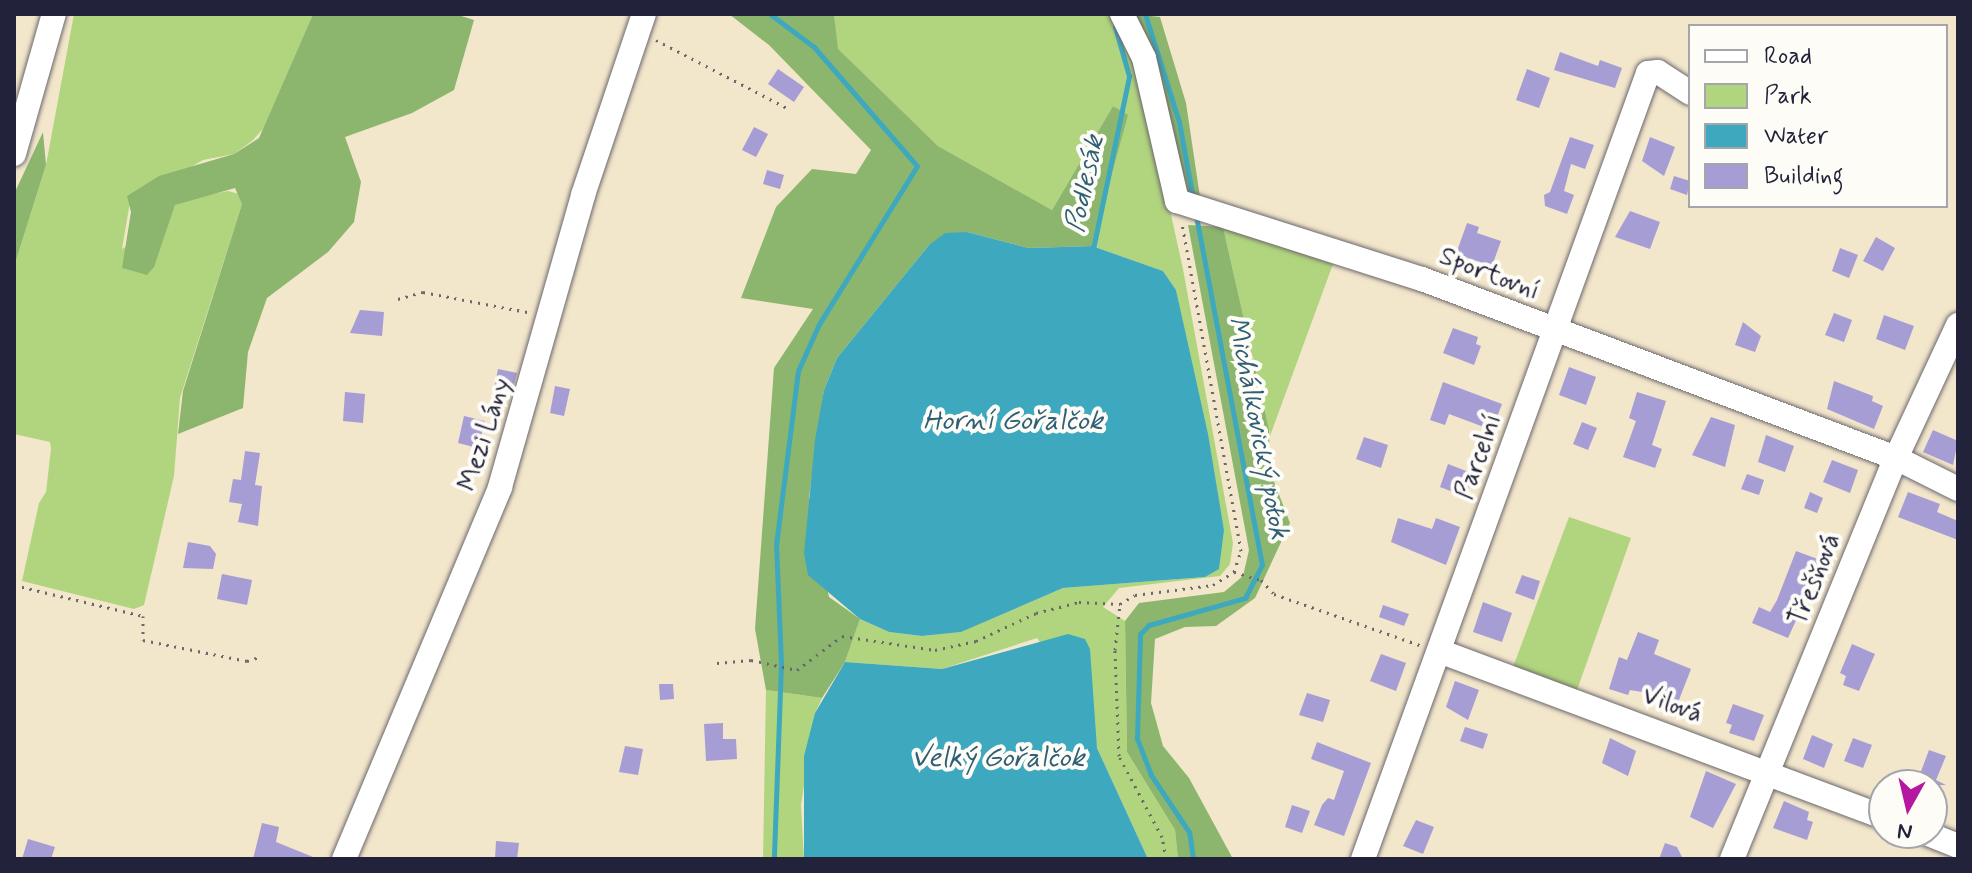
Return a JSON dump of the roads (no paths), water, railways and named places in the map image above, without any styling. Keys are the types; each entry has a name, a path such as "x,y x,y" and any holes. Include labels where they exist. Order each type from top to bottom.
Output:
{"street":[{"path":"14,154 54,14"},
{"name":"Sportovní","path":"1122,14 1144,58 1191,205 1422,279 1896,458 1958,489"},
{"name":"Mezi Lány","path":"344,859 414,686 484,532 551,317 583,195 641,22"},
{"name":"Parcelní","path":"1363,859 1648,73 1658,72 1688,92"},
{"name":"Třešňová","path":"1732,859 1896,458 1958,325"},
{"name":"Vilová","path":"1439,651 1868,811"}],"water":[{"name":"Horní Gořalčok","path":"967,232 1029,248 1092,246 1163,271 1176,290 1208,434 1224,530 1219,569 1205,577 1063,588 961,632 922,636 889,632 860,619 808,575 804,553 815,440 824,390 837,358 929,245 945,233"},
{"name":"Velký Gořalčok","path":"1068,634 1085,639 1090,649 1097,748 1148,859 804,859 804,756 815,713 845,662 942,669"}],"waterway":[{"path":"770,14 814,47 917,166 819,324 798,371 776,544 781,664 774,859"},
{"name":"Michálkovický potok","path":"1145,14 1179,122 1193,198"},
{"name":"Podlesák","path":"1093,249 1129,76 1115,27 1120,23"},
{"name":"Michálkovický potok","path":"1193,859 1189,832 1151,775 1137,738 1140,634 1149,625 1245,598 1262,565 1196,216"}]}
